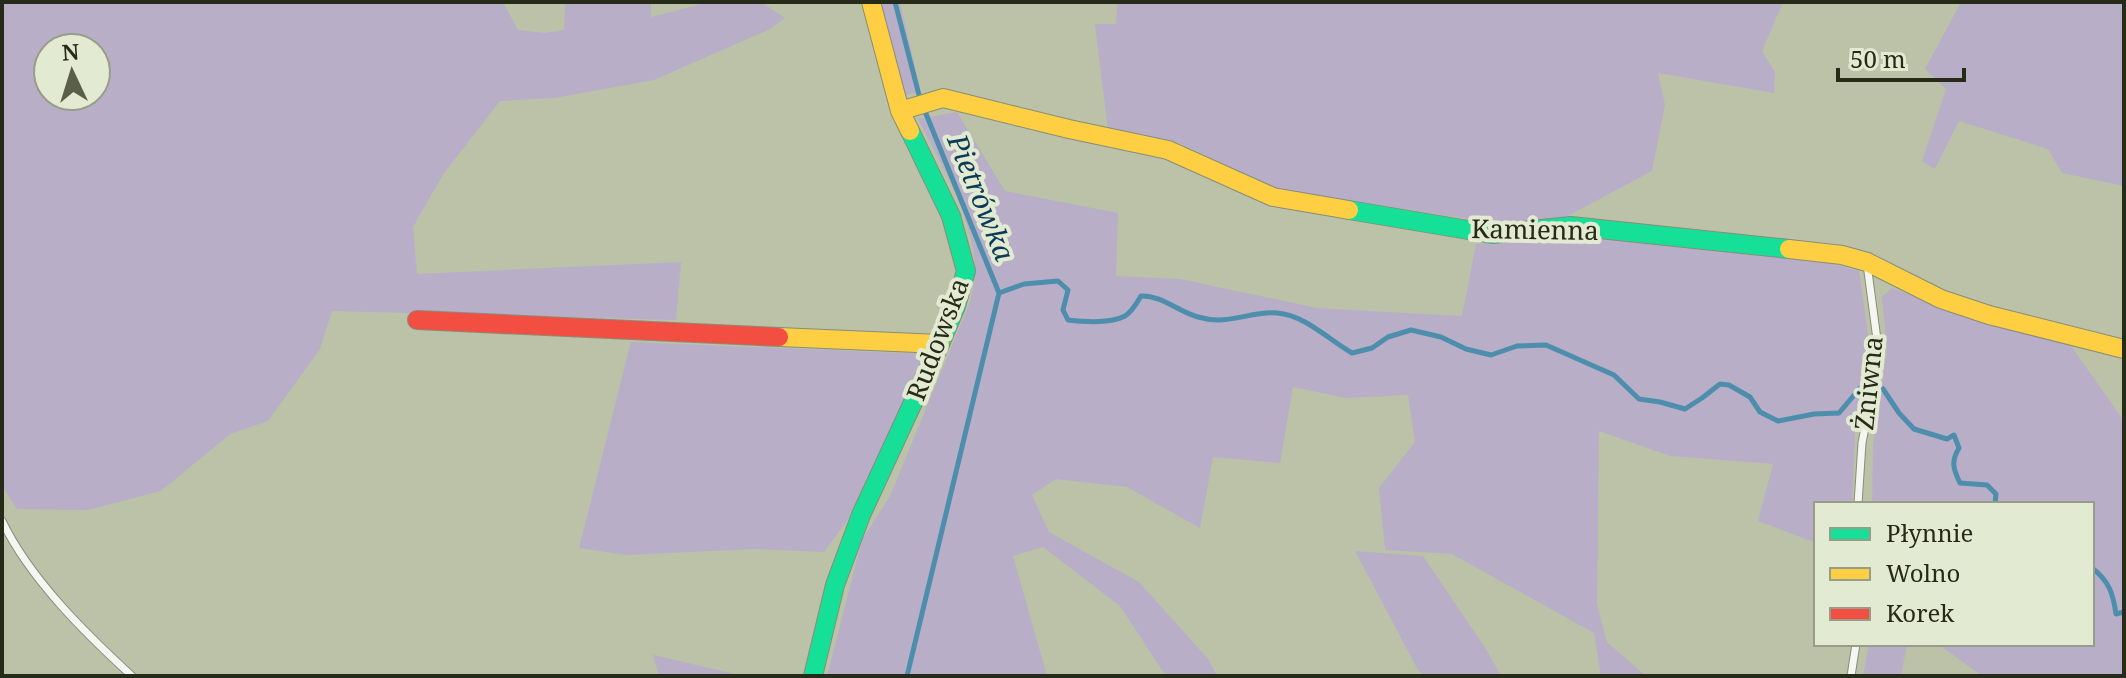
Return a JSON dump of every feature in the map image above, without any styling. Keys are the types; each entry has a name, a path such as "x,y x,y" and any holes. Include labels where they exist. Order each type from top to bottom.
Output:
{"street":[{"name":"Rudowska","path":"813,676 835,585 861,515 940,344 966,271 951,216 900,111 871,2"},
{"name":"Kamienna","path":"900,111 943,98 1168,150 1273,197 1492,234 1571,226 1842,255 1867,262 1941,299 1989,315 2124,349"},
{"path":"417,320 940,344"}],"lane":[{"name":"Żniwna","path":"1858,502 1862,443 1878,347 1867,262"},
{"path":"2,521 30,565 59,602 132,676"},
{"path":"1851,676 1856,646"}],"shaded area":[{"path":"2,2 503,2 518,30 545,33 564,30 565,2 651,2 651,17 709,2 761,2 785,18 770,29 654,80 554,98 500,101 444,173 413,227 417,274 681,262 676,320 332,311 320,349 268,421 230,434 161,491 88,510 17,509 2,486"},
{"path":"879,2 900,2 921,92 904,95"},
{"path":"1117,2 1783,2 1762,51 1775,72 1774,93 1658,73 1665,105 1652,171 1564,218 1492,223 1278,189 1179,143 1108,130 1095,24 1116,24"},
{"path":"1961,2 2124,2 2124,186 2062,173 2048,149 1959,121 1935,169 1922,161 1946,89 1925,69"},
{"path":"957,112 1005,191 1118,213 1116,276 1180,279 1317,308 1462,316 1476,244 1568,235 1827,262 1859,271 1870,348 1855,435 1852,502 1814,502 1814,542 1758,521 1773,464 1670,456 1599,431 1597,604 1607,642 1646,676 1601,676 1594,633 1452,554 1385,550 1379,488 1415,442 1408,395 1346,398 1293,387 1280,463 1213,457 1200,528 1127,487 1056,479 1032,495 1049,532 1139,582 1209,660 1217,676 1166,676 1120,606 1043,547 1013,556 1047,676 827,676 862,540 890,496 970,302 974,283 973,252 963,212 918,119"},
{"path":"1892,288 1962,314 2071,346 2124,421 2124,676 1982,676 1941,646 2094,646 2094,502 1872,502 1873,445 1887,350 1882,297"},
{"path":"631,342 926,354 854,511 824,552 754,549 627,555 579,548"},
{"path":"1355,551 1423,556 1501,676 1425,676 1418,670"},
{"path":"1869,646 1907,646 1901,676 1863,676"},
{"path":"653,655 744,676 659,676"}],"waterway":[{"name":"Pietrówka","path":"895,2 920,99"},
{"name":"Pietrówka","path":"924,109 999,293"},
{"name":"Pietrówka","path":"999,293 1024,284 1058,281 1068,290 1063,310 1068,320 1119,319 1132,310 1141,296 1156,298 1191,315 1209,319 1277,313 1307,323 1352,353 1372,348 1388,337 1411,330 1491,355 1517,346 1546,345 1614,375 1639,399 1685,409 1720,384 1729,385 1750,397 1760,412 1778,421 1839,413 1860,388"},
{"path":"907,676 999,293"},
{"name":"Pietrówka","path":"1883,389 1914,429 1947,439 1954,435 1959,448 1954,465 1960,483 1987,485 1996,494 1995,502"},
{"name":"Pietrówka","path":"2094,570 2109,588 2116,614 2124,612"}],"traffic: fast":[{"path":"813,676 835,585 861,515 940,344 966,271 951,216 910,131"},
{"path":"1349,210 1492,234 1571,226 1789,249"}],"traffic: slow":[{"path":"871,2 900,111 910,131"},
{"path":"900,111 943,98 1168,150 1273,197 1349,210"},
{"path":"1789,249 1842,255 1867,262 1941,299 1989,315 2124,349"},
{"path":"779,337 940,344"}],"traffic: jam":[{"path":"417,320 779,337"}]}
